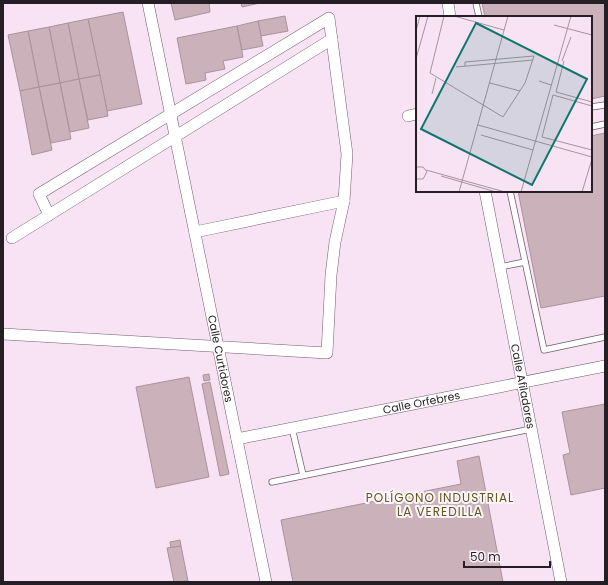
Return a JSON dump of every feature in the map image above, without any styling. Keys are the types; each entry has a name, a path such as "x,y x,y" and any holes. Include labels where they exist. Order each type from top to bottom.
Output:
{"street":[{"name":"Calle Curtidores","path":"148,3 266,582"},
{"path":"448,3 450,16"},
{"path":"3,334 327,353 331,275 335,242 344,201 347,154 329,18 171,112 39,194 49,215"},
{"path":"12,238 332,39"},
{"name":"Calle Afiladores","path":"484,192 561,582"},
{"path":"195,232 344,201"},
{"name":"Calle Orfebres","path":"237,439 605,366"}],"lane":[{"path":"476,3 479,16"},
{"path":"592,107 605,105"},
{"path":"592,127 605,124"},
{"path":"510,192 544,350 605,337"},
{"path":"500,267 525,262"},
{"path":"292,428 303,475"},
{"path":"272,482 531,429"}],"building":[{"path":"171,3 209,3 210,12 175,20"},
{"path":"241,3 260,3 242,7"},
{"path":"482,3 605,3 605,96 592,99 592,16 485,16"},
{"path":"123,12 142,104 107,111 88,19"},
{"path":"285,16 288,31 261,36 258,21"},
{"path":"88,19 100,75 79,79 68,23"},
{"path":"258,21 263,46 242,50 237,26"},
{"path":"68,23 79,79 60,83 49,27"},
{"path":"237,26 243,57 223,61 225,69 205,73 206,80 186,84 177,38"},
{"path":"49,27 60,83 39,87 28,31"},
{"path":"28,31 39,87 20,91 8,35"},
{"path":"100,75 108,116 88,120 79,79"},
{"path":"79,79 89,128 70,132 60,83"},
{"path":"60,83 71,139 51,143 39,87"},
{"path":"39,87 52,150 32,155 20,91"},
{"path":"605,133 605,296 541,308 518,192 592,192 592,136"},
{"path":"209,374 210,380 204,381 203,375"},
{"path":"189,377 209,477 156,488 136,387"},
{"path":"210,382 229,474 220,476 202,384"},
{"path":"605,404 605,488 571,495 563,455 570,453 562,412"},
{"path":"479,456 503,582 293,582 281,520 461,484 457,461"},
{"path":"180,540 181,546 171,548 170,542"},
{"path":"181,546 188,581 174,582 167,548"}],"district":[{"name":"POLÍGONO INDUSTRIAL LA VEREDILLA","path":"440,504"}]}
